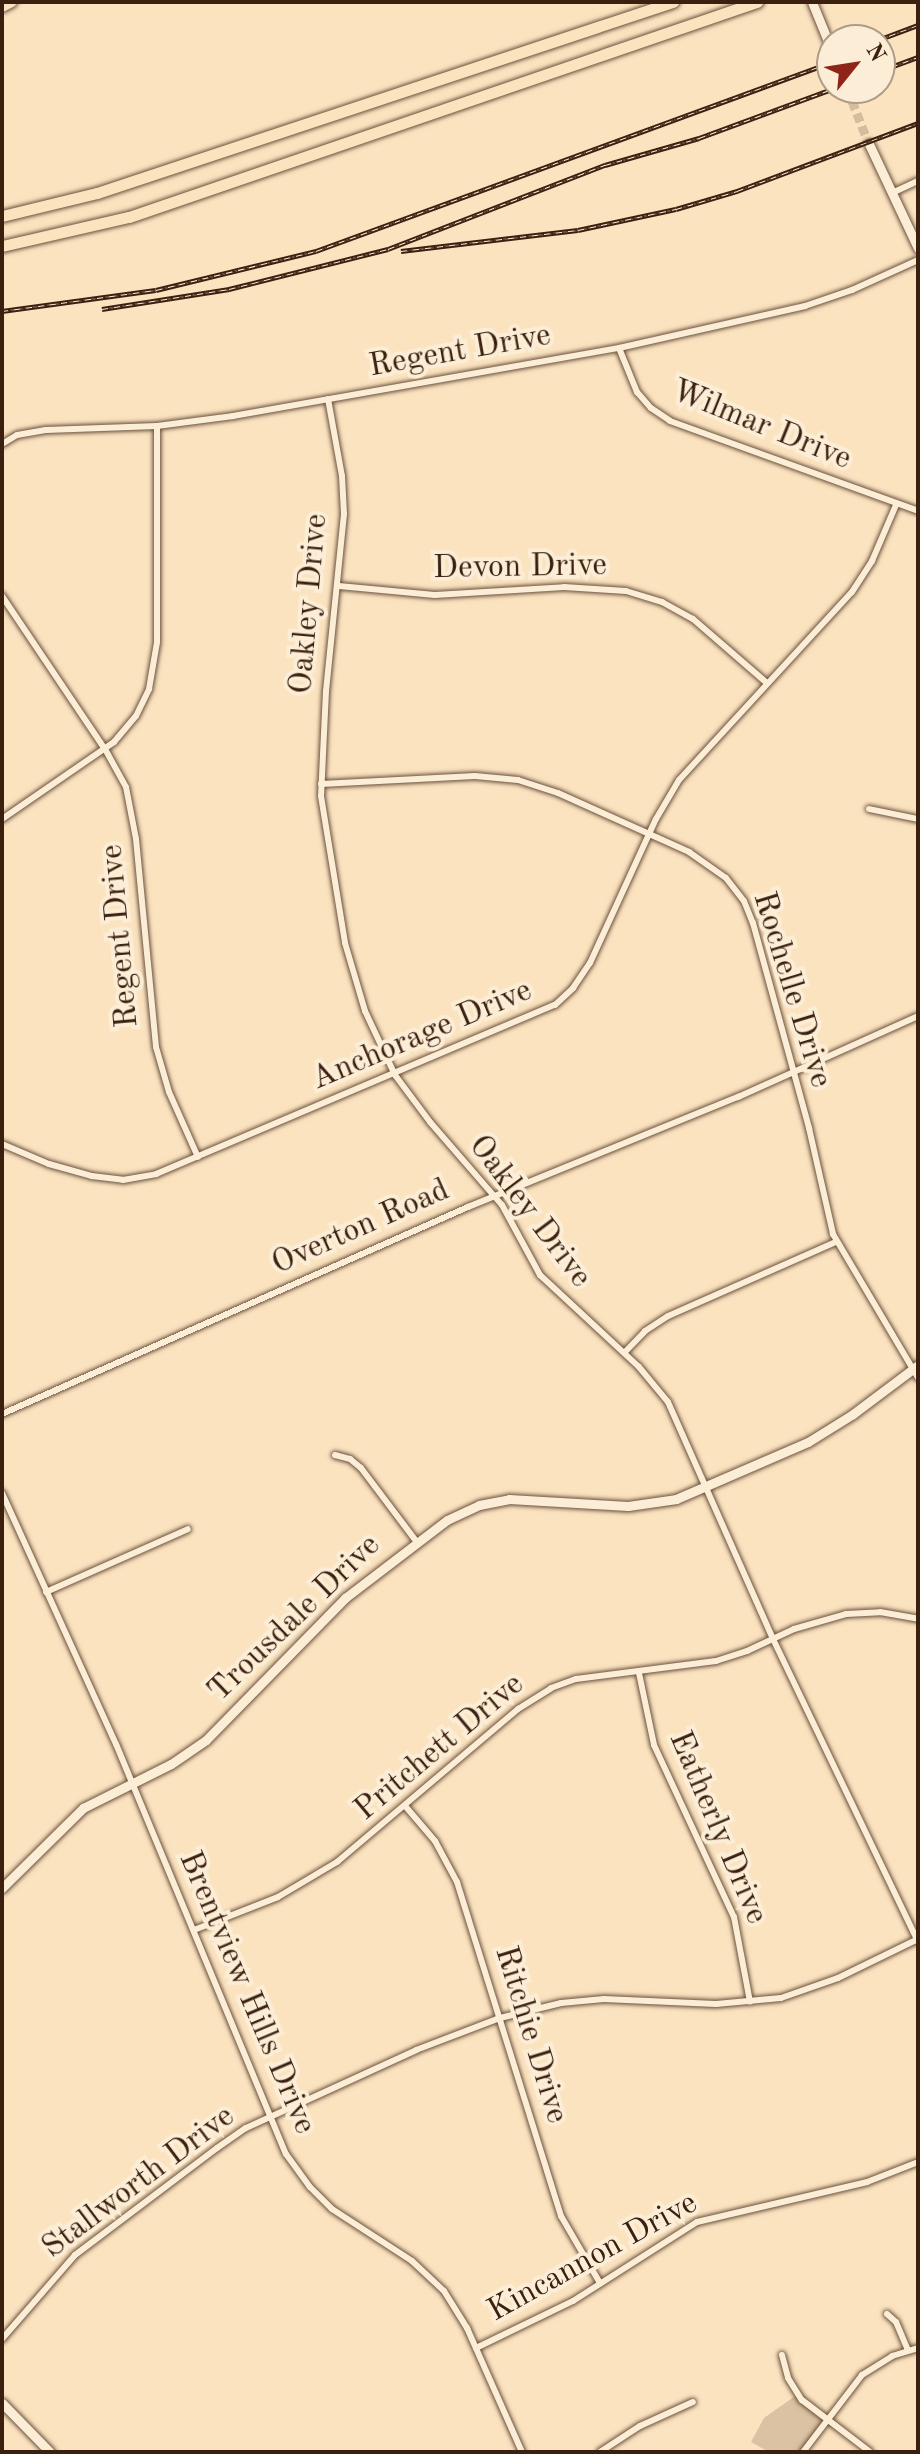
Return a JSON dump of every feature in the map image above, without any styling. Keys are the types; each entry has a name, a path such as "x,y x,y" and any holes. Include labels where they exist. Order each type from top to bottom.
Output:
{"highway":[{"path":"2,216 97,193 673,2"},
{"path":"2,246 129,217 757,2"}],"main road":[{"path":"2,7 12,2"}],"street":[{"path":"812,2 821,24"},
{"path":"869,144 918,248"},
{"path":"892,193 918,181"},
{"name":"Regent Drive","path":"5,442 46,430 157,426 619,348 809,305 852,290 918,260"},
{"name":"Wilmar Drive","path":"619,348 634,387 662,417 918,511"},
{"name":"Oakley Drive","path":"328,399 343,487 339,586 326,691 321,784 326,835 351,971 365,1011 395,1075 494,1197 547,1284 625,1352 664,1395 708,1487 773,1639 918,1940"},
{"path":"2,819 105,749 136,716 154,675 160,554 157,426"},
{"path":"2,430 5,442"},
{"name":"Anchorage Drive","path":"2,1144 65,1169 115,1179 156,1174 539,1014 567,994 590,963 649,834 687,768 858,585 896,505"},
{"name":"Devon Drive","path":"339,586 435,595 564,587 626,591 686,615 767,683"},
{"name":"Regent Drive","path":"2,596 124,781 133,812 156,1050 169,1092 198,1157"},
{"name":"Rochelle Drive","path":"321,784 475,776 518,780 558,793 712,865 741,896 753,923 836,1242 916,1370"},
{"path":"869,809 918,819"},
{"name":"Overton Road","path":"2,1414 494,1197 793,1074 918,1016"},
{"path":"625,1352 645,1331 668,1316 836,1242"},
{"name":"Trousdale Drive","path":"2,1888 73,1816 97,1799 171,1764 206,1740 332,1610 416,1541 464,1511 497,1500 537,1498 642,1506 671,1501 776,1459 831,1429 916,1370"},
{"path":"335,1455 350,1459 361,1468 416,1541"},
{"name":"Brentview Hills Drive","path":"2,1493 132,1782 286,2154 310,2187 339,2214 429,2275 455,2308 522,2452"},
{"path":"46,1592 188,1529"},
{"name":"Pritchett Drive","path":"194,1930 302,1884 353,1851 518,1709 543,1692 576,1679 716,1661 813,1622 855,1612 880,1612 918,1619"},
{"name":"Eatherly Drive","path":"639,1673 654,1745 734,1917 750,2002"},
{"name":"Ritchie Drive","path":"406,1807 435,1841 452,1869 561,2216 600,2283"},
{"name":"Stallworth Drive","path":"2,2339 57,2273 94,2239 217,2148 269,2117 426,2046 500,2018 544,2006 604,1999 750,2002 813,1988 918,1940"},
{"name":"Kincannon Drive","path":"476,2348 561,2308 697,2222 867,2182 918,2162"},
{"path":"887,2314 898,2324 908,2350"},
{"path":"803,2452 862,2375 908,2350 918,2348"},
{"path":"782,2355 794,2389 826,2420 870,2452"},
{"path":"600,2452 631,2431 693,2402"},
{"path":"2,2403 50,2452"}],"shaded area":[{"path":"798,2394 826,2420 803,2452 769,2452 751,2442 764,2418"}],"tunnel":[{"path":"853,104 869,144"}],"railway":[{"path":"896,33 918,25"},
{"path":"896,65 918,57"},
{"path":"2,311 156,290 316,251 816,68"},
{"path":"102,309 229,289 388,249 605,165 699,138 816,95"},
{"path":"401,251 578,230 676,209 737,191 918,123"}]}
